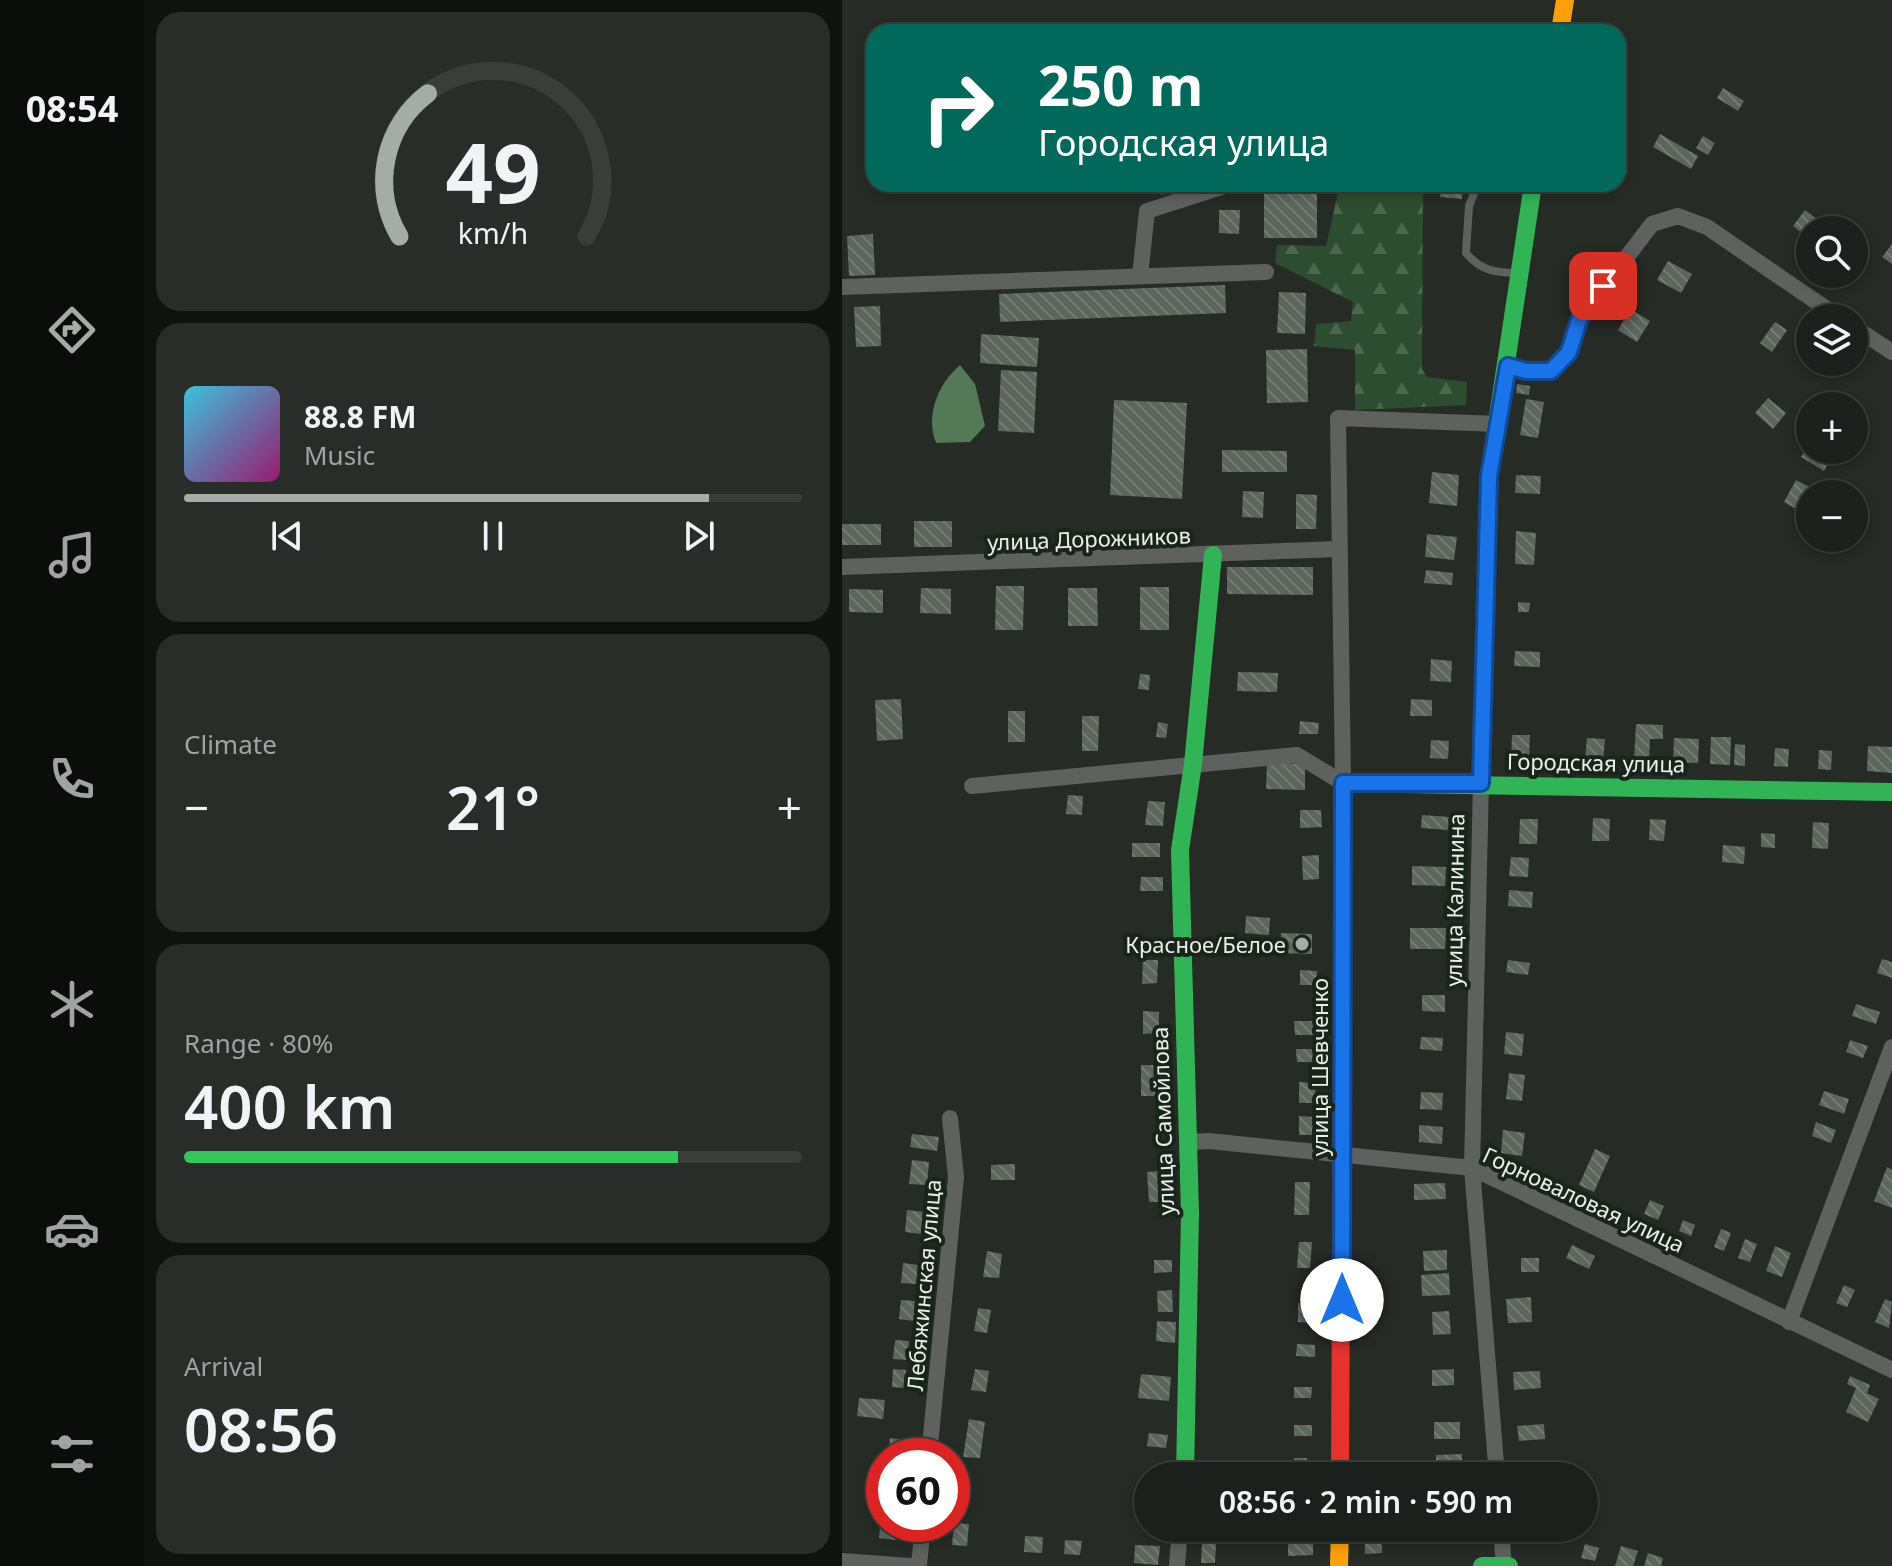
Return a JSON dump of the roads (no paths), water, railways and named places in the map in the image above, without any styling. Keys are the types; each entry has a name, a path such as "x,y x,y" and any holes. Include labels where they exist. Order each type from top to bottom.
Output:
{"main road":[{"path":"1561,24 1565,0"},
{"name":"улица Калинина","path":"1481,783 1489,476 1532,192"},
{"name":"улица Самойлова","path":"1185,1462 1188,1142 1180,850 1193,764 1213,555"},
{"name":"Городская улица","path":"1343,783 1892,792"},
{"name":"улица Шевченко","path":"1340,1462 1343,783"},
{"path":"1339,1566 1340,1542"},
{"path":"1482,1566 1505,1566"}],"street":[{"path":"1140,276 1147,211 1206,192"},
{"path":"1508,366 1526,371 1551,371 1569,352 1579,320 1652,224 1678,216 1707,227 1820,304"},
{"path":"842,287 1266,272"},
{"path":"1868,336 1892,352"},
{"name":"улица Шевченко","path":"1343,783 1338,418 1498,424"},
{"name":"улица Дорожников","path":"842,567 1338,549"},
{"path":"972,786 1297,755 1343,783"},
{"name":"улица Калинина","path":"1481,783 1472,1168 1496,1462"},
{"path":"1789,1322 1892,1047"},
{"name":"Лебяжинская улица","path":"931,1438 956,1177 950,1118"},
{"name":"Горноваловая улица","path":"1188,1142 1472,1168 1892,1370"},
{"path":"919,1566 921,1542"},
{"path":"1177,1566 1179,1542"},
{"path":"1502,1542 1505,1566"},
{"path":"842,1561 910,1566"}],"lane":[{"path":"1475,192 1469,206 1466,253 1476,266 1497,273 1520,273"}],"place":[{"name":"Красное/Белое","path":"1302,944"}]}
